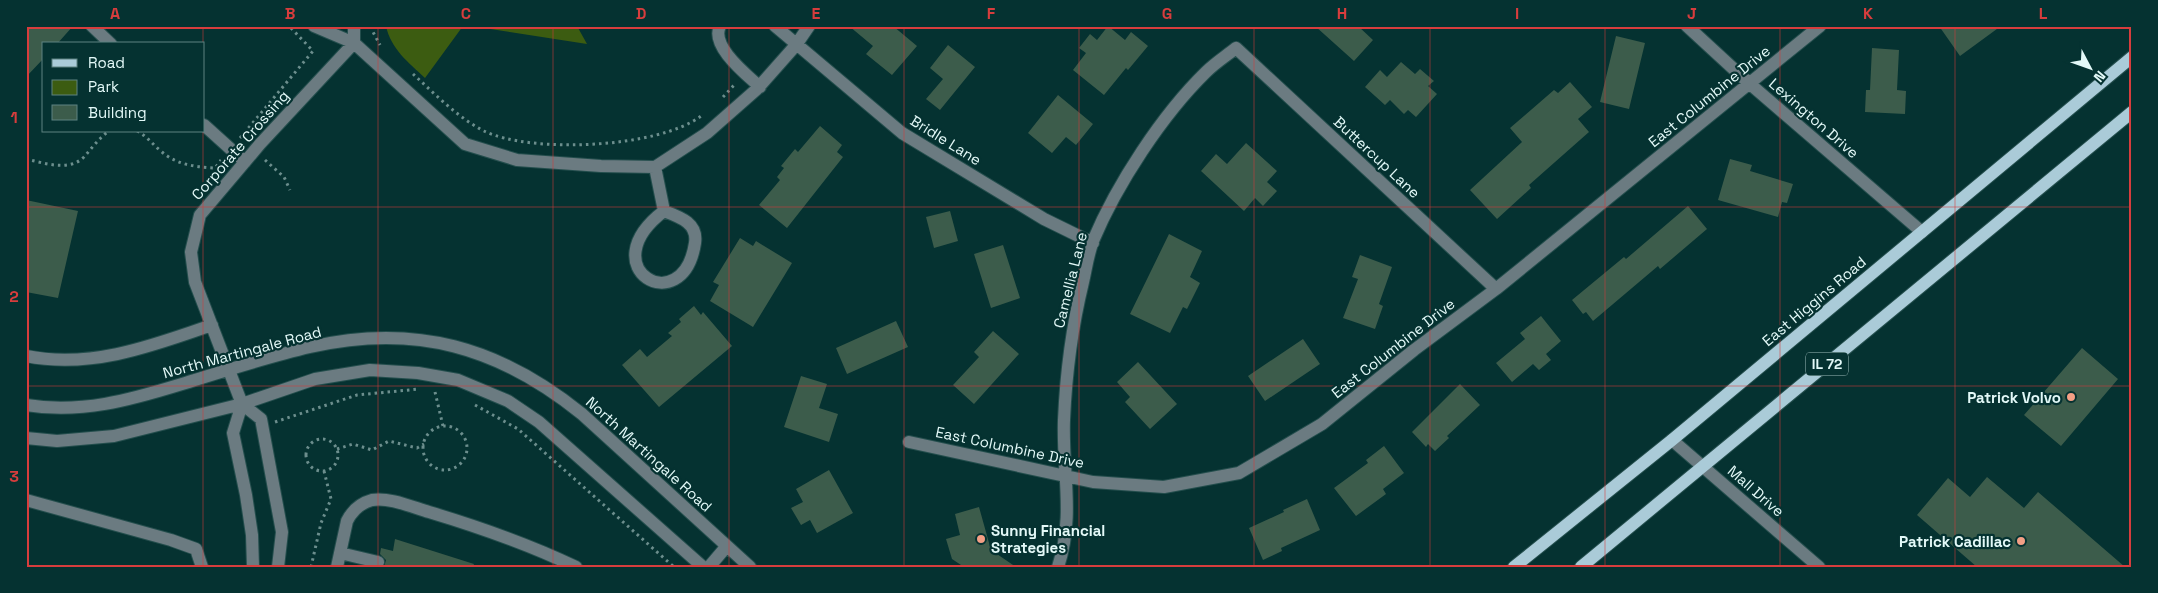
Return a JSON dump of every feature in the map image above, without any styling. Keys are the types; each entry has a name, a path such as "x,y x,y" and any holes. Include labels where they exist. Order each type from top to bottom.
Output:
{"main road":[{"name":"East Higgins Road","path":"1514,567 1672,440 2132,57"},
{"name":"IL 72","path":"1581,567 2132,112"}],"street":[{"path":"92,26 109,42"},
{"path":"314,26 354,44 465,144 516,160 601,166 655,166 707,133 760,87 796,45 809,26"},
{"path":"354,26 354,44"},
{"path":"720,26 717,31 718,44 745,74 760,87"},
{"name":"Bridle Lane","path":"775,26 902,133 1044,219 1093,243"},
{"name":"Lexington Drive","path":"1688,26 1750,84 1922,232"},
{"name":"East Columbine Drive","path":"909,442 1092,482 1164,487 1239,473 1322,424 1414,350 1496,289 1820,26"},
{"name":"Corporate Crossing","path":"242,404 195,282 192,252 200,215 260,144 354,44"},
{"name":"Camellia Lane","path":"1058,567 1065,545 1068,511 1067,477 1063,444 1065,384 1076,313 1093,243 1114,197 1170,114 1207,72 1236,48"},
{"name":"Buttercup Lane","path":"1236,48 1496,289"},
{"path":"205,127 245,162"},
{"path":"655,166 664,211"},
{"path":"664,211 681,217 690,223 695,238 691,261 686,270 675,280 664,283 646,278 638,271 634,260 636,247 643,232 650,222 664,211"},
{"path":"26,356 46,360 85,360 140,350 212,325"},
{"name":"North Martingale Road","path":"26,405 50,409 91,407 126,401 310,347 358,340 397,339 430,341 468,350 496,360 520,371 554,392 582,414 743,565"},
{"path":"26,438 57,440 114,436 242,404 315,379 370,370 418,372 458,380 508,401 539,422 703,567"},
{"path":"242,404 233,433 247,503 252,540 253,567"},
{"path":"242,404 261,419 282,532 278,567"},
{"name":"Mall Drive","path":"1672,440 1819,567"},
{"path":"26,500 171,540 196,549 202,567"},
{"path":"337,567 347,521 356,508 374,500 385,500 506,536 576,567"},
{"path":"709,567 726,547"},
{"path":"340,553 378,562"}],"path":[{"path":"139,132 163,154 181,164 215,168 313,51 289,26"},
{"path":"374,26 373,32 378,43 385,49"},
{"path":"406,68 464,118 483,130 505,140 547,146 639,140 685,126 706,112"},
{"path":"720,100 745,74"},
{"path":"26,159 51,165 70,164 83,158 90,148 108,132"},
{"path":"245,132 260,144 265,160 284,177 290,190"},
{"path":"277,422 357,396 419,389 441,392"},
{"path":"434,392 443,426"},
{"path":"474,404 518,429 674,567"},
{"path":"443,426 457,429 466,441 467,449 461,462 448,469 434,467 424,455 424,444 428,434 443,426"},
{"path":"324,439 330,441 337,449 336,463 333,467 324,471 314,468 306,454 307,449 314,441 324,439"},
{"path":"337,449 353,444 372,450 389,441 402,446 417,448 424,444"},
{"path":"311,567 321,523 331,499 324,471"}],"green space":[{"path":"386,26 463,26 425,78 396,48"},
{"path":"471,26 577,26 587,44"}],"building":[{"path":"26,26 73,26 59,42 42,42 42,60 26,77"},
{"path":"849,26 893,26 917,46 892,75 866,54 873,46"},
{"path":"1108,26 1125,40 1131,32 1148,46 1128,70 1126,68 1104,95 1073,70 1086,53 1079,48 1090,34 1097,40"},
{"path":"1315,26 1358,26 1373,40 1354,61"},
{"path":"1939,26 2001,26 1960,56"},
{"path":"1616,36 1645,43 1629,109 1600,102"},
{"path":"948,45 975,67 940,110 926,99 943,79 930,68"},
{"path":"1872,48 1899,50 1897,90 1906,91 1905,114 1865,112 1866,90 1870,90"},
{"path":"1401,62 1415,74 1420,69 1434,81 1428,86 1437,94 1416,117 1408,110 1404,114 1390,100 1385,105 1365,87 1380,70 1387,77"},
{"path":"1570,82 1592,107 1578,119 1589,132 1529,185 1531,188 1497,219 1470,190 1522,142 1510,128 1554,90 1558,93"},
{"path":"1058,95 1093,124 1076,145 1066,137 1052,153 1028,133"},
{"path":"820,126 842,145 837,152 843,157 787,228 759,205 780,180 777,177 784,168 781,166 795,149 798,152"},
{"path":"1246,143 1277,171 1267,182 1277,191 1263,206 1255,198 1244,211 1201,171 1216,154 1227,164"},
{"path":"1730,159 1752,165 1750,171 1793,184 1787,203 1782,202 1778,217 1718,200"},
{"path":"26,200 78,211 58,298 26,292"},
{"path":"1688,206 1707,229 1660,269 1658,266 1593,321 1586,312 1583,314 1572,300 1624,257 1626,259"},
{"path":"950,211 958,241 934,248 926,217"},
{"path":"1169,234 1202,251 1190,277 1200,283 1187,309 1183,307 1170,333 1130,314"},
{"path":"740,238 753,246 756,241 792,263 753,327 710,301 719,285 713,282"},
{"path":"1003,245 1020,298 991,308 974,254"},
{"path":"1360,255 1392,267 1379,304 1383,306 1375,329 1343,318 1358,279 1352,277"},
{"path":"694,306 701,315 703,312 732,346 659,407 622,365 640,349 647,357 672,336 668,333 681,322 679,319"},
{"path":"1541,316 1561,341 1546,354 1551,360 1539,370 1533,364 1512,382 1496,363 1525,339 1520,333"},
{"path":"896,321 908,347 847,374 836,348"},
{"path":"993,331 1019,354 974,404 953,385 979,357 974,352"},
{"path":"1303,339 1320,364 1265,401 1248,376"},
{"name":"Patrick Volvo","path":"2082,348 2118,379 2061,446 2024,415"},
{"path":"1138,362 1177,404 1150,429 1125,402 1130,397 1117,382"},
{"path":"801,376 827,384 819,408 838,414 829,442 784,427"},
{"path":"1460,384 1480,405 1447,436 1449,438 1435,451 1428,444 1426,447 1412,432"},
{"path":"1384,446 1404,473 1383,489 1386,494 1356,516 1334,488 1368,463 1366,460"},
{"path":"829,470 853,513 817,533 810,520 801,525 791,508 803,502 796,489"},
{"name":"Patrick Cadillac","path":"1987,477 2024,508 2038,492 2125,567 1977,567 1917,515 1948,478 1970,497"},
{"path":"1307,499 1320,530 1281,548 1282,551 1263,560 1249,528"},
{"path":"979,507 991,550 1016,567 964,567 952,559 946,539 960,535 955,514"},
{"path":"395,539 474,564 473,567 384,567 386,560 380,554 381,548 393,551"}],"place":[{"name":"Patrick Volvo","path":"2071,397"},
{"name":"Sunny Financial Strategies","path":"981,539"},
{"name":"Patrick Cadillac","path":"2021,541"}]}
